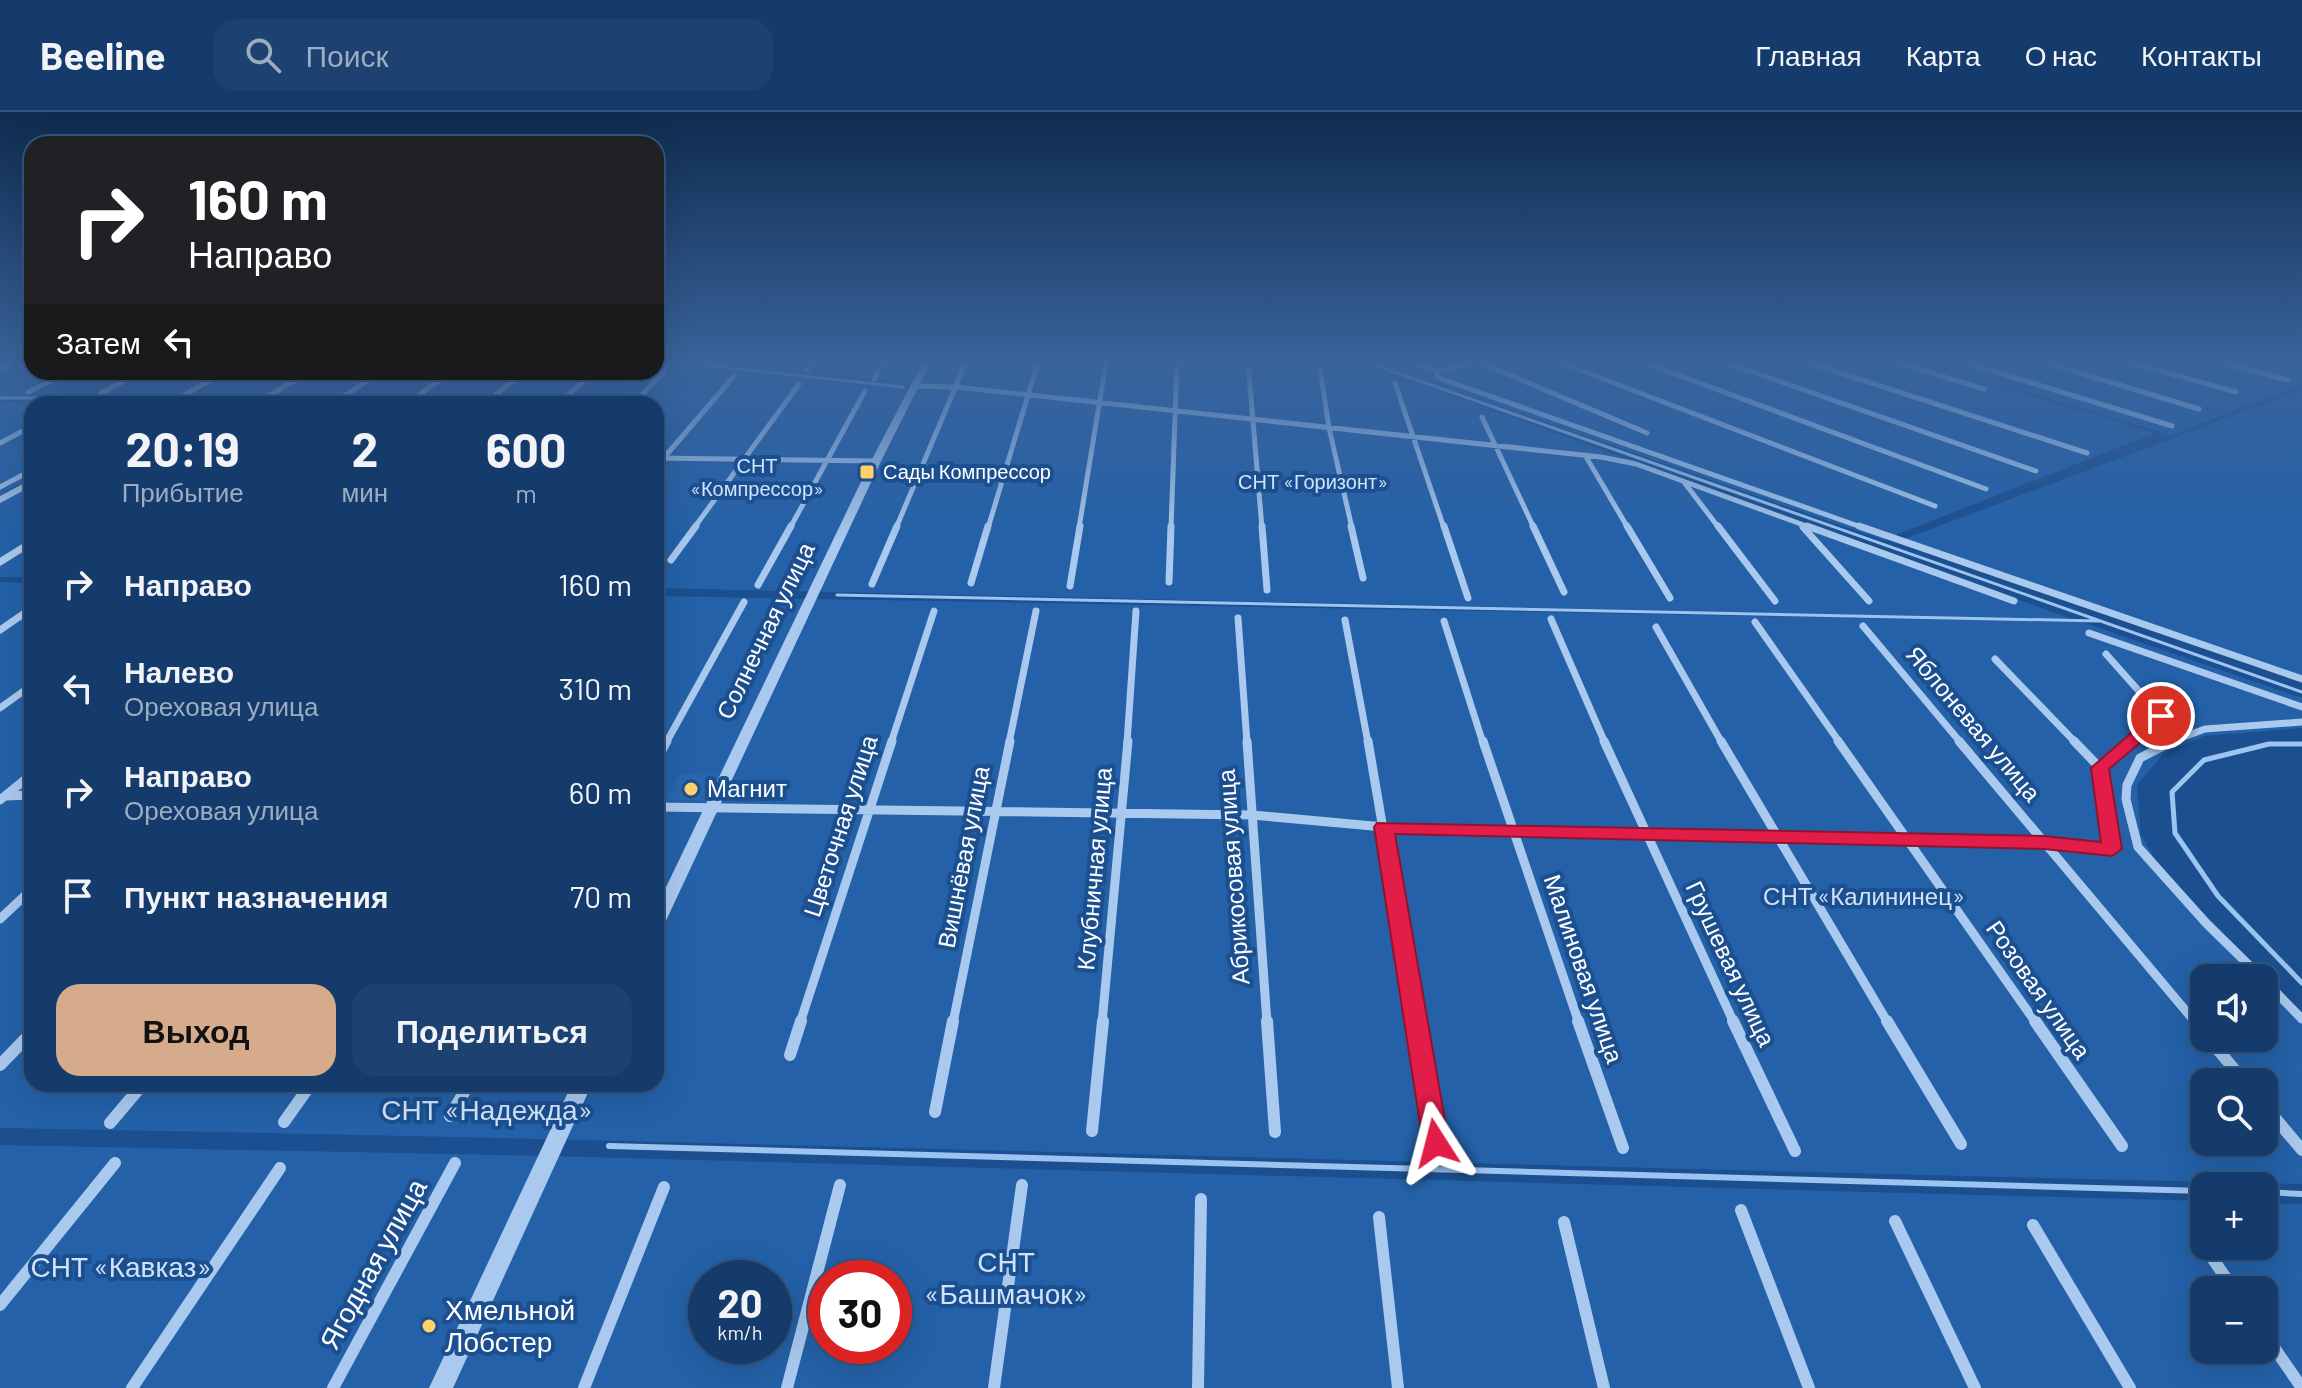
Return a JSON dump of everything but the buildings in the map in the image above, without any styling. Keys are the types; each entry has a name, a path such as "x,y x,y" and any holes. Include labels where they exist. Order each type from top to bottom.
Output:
{"street":[{"path":"664,458 695,422"},
{"path":"671,560 772,422"},
{"path":"758,585 848,422"},
{"name":"Солнечная улица","path":"664,908 896,422"},
{"path":"872,584 940,422"},
{"path":"971,583 1018,422"},
{"path":"1070,586 1096,422"},
{"path":"1169,582 1176,422"},
{"path":"1251,422 1267,590"},
{"path":"1273,422 1585,455 1636,464 2014,601"},
{"path":"1328,422 1363,578"},
{"path":"1406,422 1468,598"},
{"path":"1484,422 1564,592"},
{"path":"1557,422 1885,532 2302,679"},
{"path":"1620,422 1647,433"},
{"path":"1714,422 1935,506"},
{"path":"1804,422 1986,489"},
{"path":"1894,422 2036,471"},
{"path":"1990,422 2087,453"},
{"path":"2158,422 2172,426"},
{"path":"0,443 24,430"},
{"path":"1585,455 1670,598"},
{"path":"664,458 876,461"},
{"path":"1,495 24,476"},
{"path":"1684,481 1775,601"},
{"path":"1,495 24,485"},
{"path":"1800,523 1869,601"},
{"path":"0,562 24,547"},
{"path":"664,747 744,602"},
{"name":"Цветочная улица","path":"790,1055 934,611"},
{"name":"Вишнёвая улица","path":"935,1112 1036,611"},
{"name":"Клубничная улица","path":"1092,1131 1123,812 1136,611"},
{"path":"0,630 24,614"},
{"name":"Абрикосовая улица","path":"1238,618 1275,1132"},
{"name":"Грушевая улица","path":"1551,619 1645,835 1795,1151"},
{"path":"1345,620 1384,827 1436,1143"},
{"name":"Малиновая улица","path":"1444,621 1512,832 1623,1148"},
{"name":"Розовая улица","path":"1755,622 2122,1146"},
{"name":"Яблоневая улица","path":"1863,626 2190,1017"},
{"path":"1656,627 1776,837 1961,1144"},
{"path":"2089,633 2302,707"},
{"path":"2100,768 2161,716 2106,654"},
{"path":"664,807 1252,815 1384,827 2044,843 2112,849 2100,768 1995,659"},
{"path":"0,708 24,691"},
{"path":"2248,964 2138,847 2126,799 2127,785 2140,758 2197,731 2302,722"},
{"path":"2,797 24,780"},
{"path":"2,797 24,796"},
{"path":"0,919 24,896"},
{"path":"2278,994 2302,1019"},
{"path":"0,1065 24,1040"},
{"name":"Яблоневая улица","path":"2220,1052 2233,1068"},
{"path":"110,1123 136,1092"},
{"path":"284,1122 305,1092"},
{"path":"450,1116 464,1092"},
{"path":"441,1388 578,1092"},
{"path":"2278,1122 2302,1150"},
{"path":"0,1305 115,1163"},
{"name":"Ягодная улица","path":"333,1388 455,1163"},
{"path":"132,1388 280,1168"},
{"path":"787,1388 840,1185"},
{"path":"994,1388 1022,1185"},
{"path":"584,1388 664,1187"},
{"path":"1198,1388 1201,1199"},
{"path":"1741,1210 1809,1388"},
{"path":"1379,1217 1398,1388"},
{"path":"1895,1221 1975,1388"},
{"path":"1564,1222 1604,1388"},
{"path":"2033,1225 2130,1388"},
{"path":"2278,1353 2302,1388"}],"green space":[{"path":"0,422 24,422 24,482 0,495"},
{"name":"СНТ «Горизонт»","path":"664,422 1523,422 2075,620 664,588"},
{"path":"1544,422 2117,422 2155,433 1883,540"},
{"path":"2126,422 2206,422 2171,435"},
{"path":"2218,422 2302,422 2302,676 1904,539"},
{"path":"24,484 24,577 0,577 0,497"},
{"name":"СНТ «Калининец»","path":"0,582 24,583 24,1092 664,1092 664,596 2082,622 2302,698 2302,728 2204,736 2163,754 2137,785 2141,835 2161,869 2253,964 2190,964 2190,1052 2278,1052 2278,989 2302,1014 2302,1184 2278,1183 2278,1172 2190,1172 2190,1181 0,1128"},
{"name":"СНТ «Башмачок»","path":"0,1145 549,1156 2190,1201 2190,1260 2278,1260 2278,1203 2302,1204 2302,1388 0,1388"}],"waterway":[{"path":"1535,422 2302,692"},
{"path":"837,595 2099,621"},
{"path":"2302,744 2269,744 2204,760 2172,792 2175,833 2218,896 2302,983"},
{"path":"609,1146 2190,1191"},
{"path":"2278,1193 2302,1194"}],"place":[{"name":"Сады Компрессор","path":"867,472"},
{"name":"Магнит","path":"691,789"},
{"name":"Хмельной Лобстер","path":"429,1326"}],"route":[{"path":"1436,1143 1384,827 2044,843 2112,849 2100,768 2161,716"}],"park label":[{"name":"СНТ «Компрессор»","path":"757,478"},
{"name":"СНТ «Надежда»","path":"487,1110"},
{"name":"СНТ «Кавказ»","path":"121,1267"}]}
